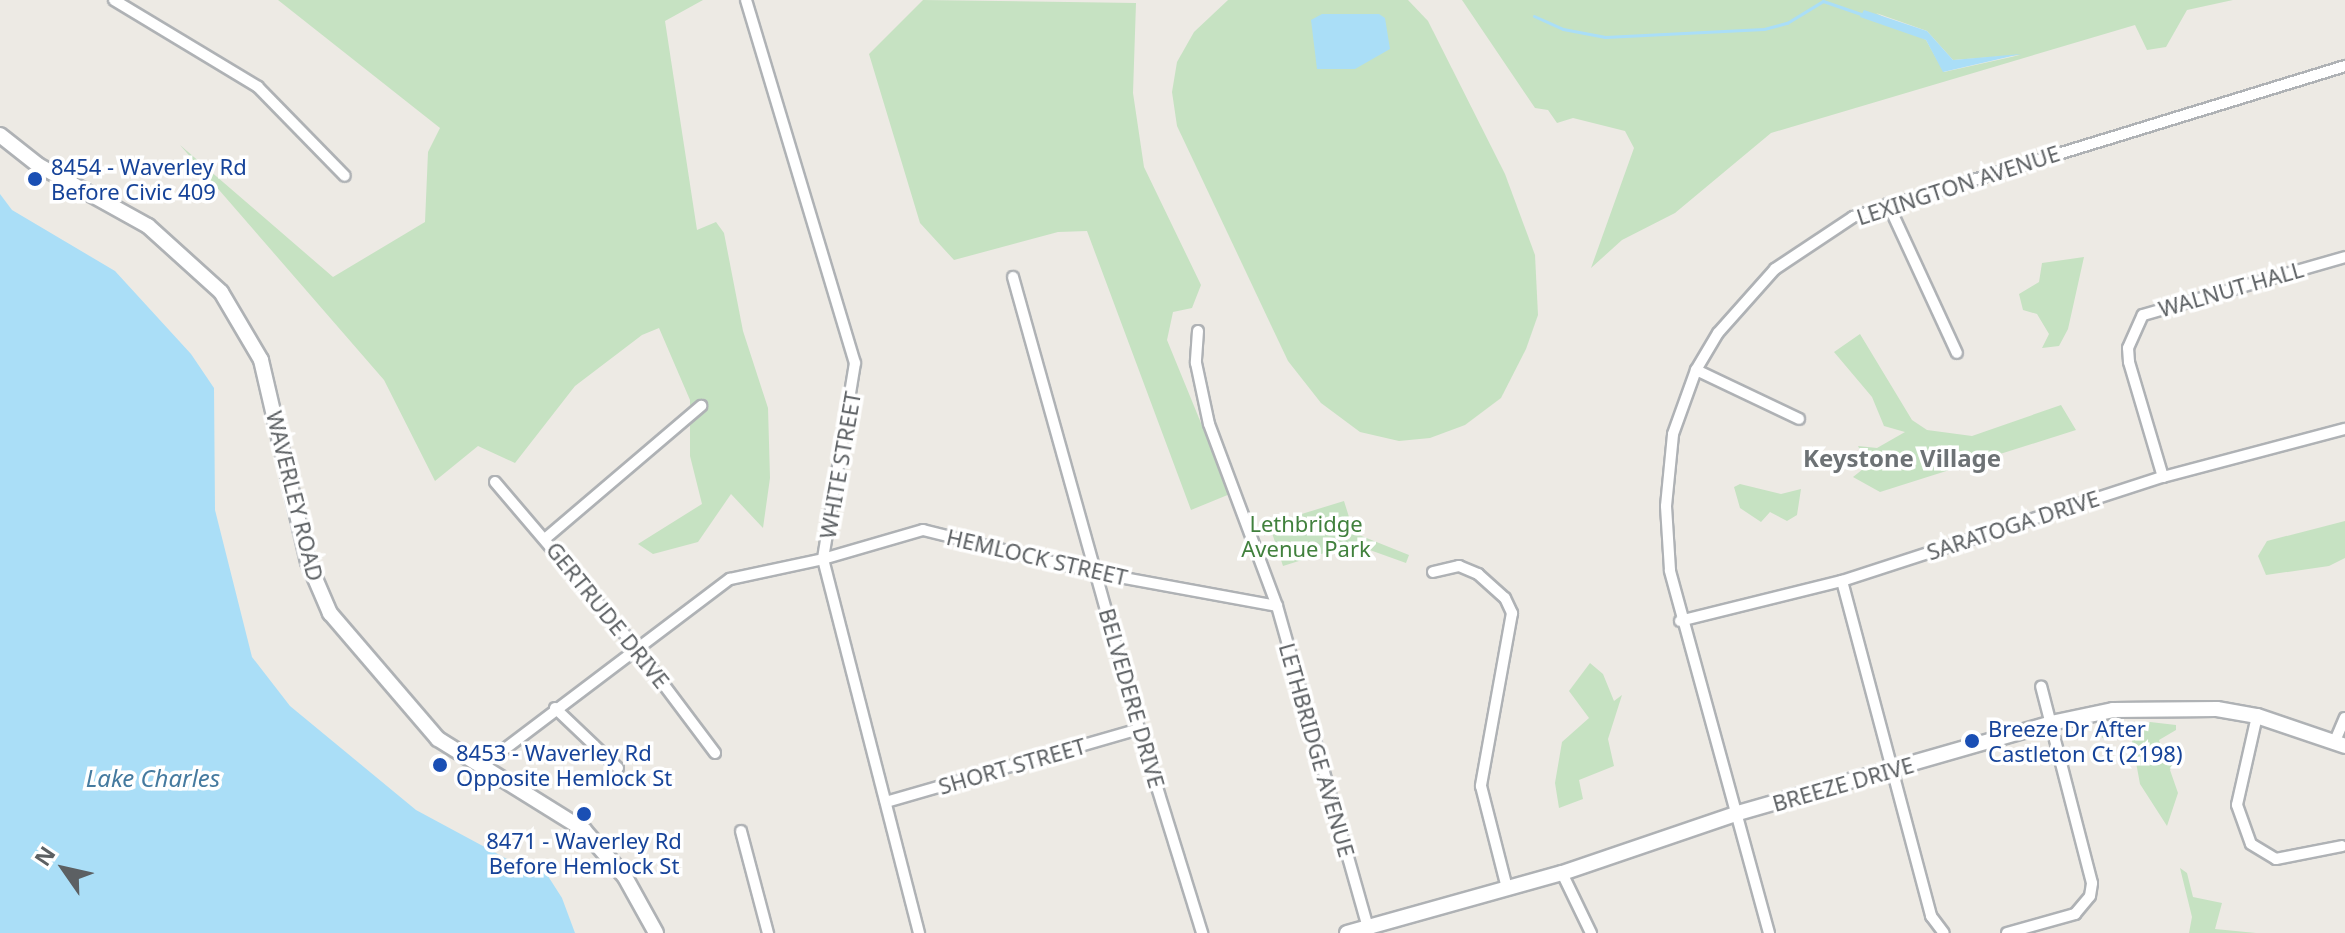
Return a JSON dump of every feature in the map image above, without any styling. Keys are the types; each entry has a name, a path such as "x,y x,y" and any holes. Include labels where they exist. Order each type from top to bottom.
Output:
{"main road":[{"name":"WAVERLEY ROAD","path":"0,135 38,165 148,226 221,292 261,360 293,505 322,601 416,717 438,739 584,830 625,877 656,933"},
{"name":"BREEZE DRIVE","path":"1347,933 1368,930 1562,873 1738,813 2051,723 2146,707 2257,716 2340,743"}],"street":[{"path":"114,0 258,87 345,176"},
{"name":"WHITE STREET","path":"746,0 855,363 823,559 919,933"},
{"name":"LEXINGTON AVENUE","path":"1769,933 1738,813 1680,621 1670,570 1666,506 1673,434 1696,370 1718,333 1775,269 1811,241 1888,204 2345,66"},
{"path":"1888,204 1957,353"},
{"name":"WALNUT HALL","path":"2163,477 2129,362 2128,348 2143,315 2345,257"},
{"name":"BELVEDERE DRIVE","path":"1013,277 1139,729 1202,933"},
{"name":"LETHBRIDGE AVENUE","path":"1198,331 1196,363 1209,424 1277,606 1368,930"},
{"path":"1696,370 1799,419"},
{"path":"546,538 701,406"},
{"name":"SARATOGA DRIVE","path":"1680,621 1842,581 2163,477 2345,429"},
{"name":"GERTRUDE DRIVE","path":"495,482 546,538 637,649 715,753"},
{"name":"HEMLOCK STREET","path":"481,767 555,708 730,579 823,559 923,530 1097,573 1277,606"},
{"path":"1433,572 1459,566 1478,574 1505,598 1512,613 1481,786 1507,888"},
{"path":"1842,581 1931,916 1944,933"},
{"path":"2007,933 2075,914 2090,896 2091,869 2041,686"},
{"path":"555,708 618,768"},
{"path":"2257,716 2237,805 2251,844 2276,859 2342,846"},
{"path":"2340,743 2345,718"},
{"name":"SHORT STREET","path":"886,802 1139,729"},
{"path":"741,831 768,933"},
{"path":"1562,873 1591,933"}],"green space":[{"path":"278,0 703,0 665,21 697,230 716,222 724,233 743,331 768,408 770,478 763,528 731,494 698,542 653,554 638,544 702,504 690,456 690,400 659,328 642,335 575,386 515,463 478,446 435,481 384,380 180,145 333,277 425,222 428,152 440,128"},
{"path":"923,0 1136,3 1133,93 1144,167 1201,285 1192,308 1173,312 1167,340 1230,494 1191,510 1087,231 1058,232 954,260 920,223 869,54"},
{"path":"1228,0 1408,0 1428,21 1505,174 1535,255 1538,315 1526,349 1501,398 1465,425 1430,438 1399,441 1360,432 1321,403 1288,361 1177,126 1172,92 1177,62 1194,32"},
{"path":"1462,0 2233,0 2187,10 2166,47 2147,50 2135,25 1771,133 1675,213 1622,240 1591,268 1634,148 1625,131 1573,118 1557,123 1548,110 1535,108","holes":["1876,13 1927,31 1953,60 2020,55 1944,72 1926,40"]},
{"path":"2084,257 2068,329 2059,346 2042,348 2049,334 2037,314 2023,310 2019,294 2039,282 2042,263"},
{"path":"1860,334 1912,420 1927,430 1972,436 2061,405 2076,430 1880,492 1853,477 1868,465 1858,446 1877,448 1905,432 1884,426 1872,397 1834,352"},
{"path":"1740,484 1781,494 1801,489 1797,515 1787,521 1770,512 1761,522 1740,508 1734,487"},
{"name":"Lethbridge Avenue Park","path":"1344,501 1354,533 1409,555 1406,563 1353,544 1283,566 1269,524"},
{"path":"2345,521 2345,558 2329,566 2266,575 2258,556 2267,541"},
{"path":"1590,663 1603,674 1614,701 1622,695 1608,739 1614,766 1579,780 1583,799 1559,808 1555,783 1562,742 1589,718 1569,691"},
{"path":"2150,722 2176,725 2176,730 2159,740 2162,751 2181,755 2170,770 2178,793 2167,826 2140,784 2131,735 2102,738 2103,732"},
{"path":"2180,868 2187,873 2193,897 2222,903 2215,929 2256,933 2189,933 2192,917"}],"water":[{"path":"1864,10 1927,31 1953,60 2021,54 1943,72 1926,40 1860,17"},
{"path":"1322,14 1379,14 1385,18 1390,49 1355,69 1317,69 1311,20"},
{"name":"Lake Charles","path":"0,194 12,210 115,271 191,354 214,388 215,510 252,657 290,706 416,810 507,859 539,862 562,898 575,933 0,933"}],"waterway":[{"path":"1534,16 1563,29 1605,37 1764,29 1787,23 1823,1 1861,14"}],"place":[{"name":"8454 - Waverley Rd Before Civic 409","path":"35,179"},
{"name":"Breeze Dr After Castleton Ct (2198)","path":"1972,741"},
{"name":"8453 - Waverley Rd Opposite Hemlock St","path":"440,765"},
{"name":"8471 - Waverley Rd Before Hemlock St","path":"584,814"}],"district":[{"name":"Keystone Village","path":"1902,458"}]}
